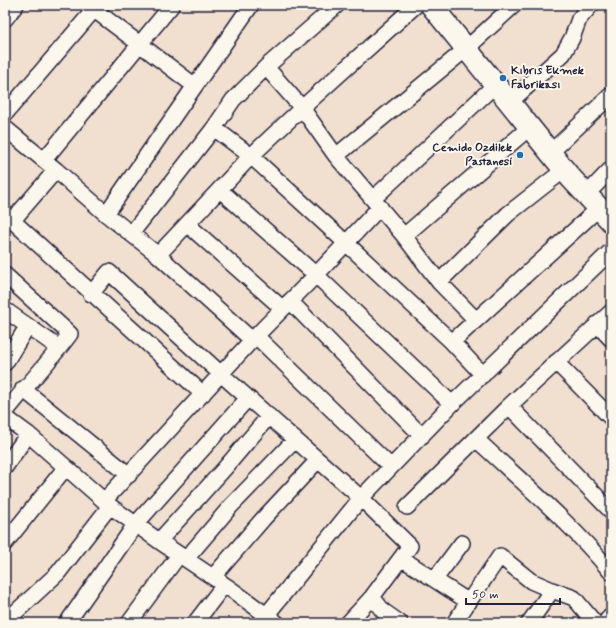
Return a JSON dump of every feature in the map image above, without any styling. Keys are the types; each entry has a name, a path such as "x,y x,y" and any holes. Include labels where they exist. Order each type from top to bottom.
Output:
{"main road":[{"path":"431,5 564,170 599,208"}],"street":[{"path":"5,19 16,5"},
{"path":"44,160 172,5"},
{"path":"106,214 251,5"},
{"path":"131,234 214,128 233,100 266,67 337,5"},
{"path":"158,255 251,156 416,5"},
{"path":"336,156 466,49 514,5"},
{"path":"510,102 563,54 572,38 579,19 590,5"},
{"path":"5,114 93,7 140,45 195,86"},
{"path":"266,67 302,108 336,156 404,236 439,282 476,320"},
{"path":"5,622 58,573 129,475 254,338 316,275 376,203 495,85"},
{"path":"550,152 611,95"},
{"path":"404,236 530,127"},
{"path":"5,128 106,214 158,255 254,338 391,467"},
{"path":"214,128 251,156 345,242 452,342 483,375"},
{"path":"452,342 599,208 611,169"},
{"path":"56,170 9,218 203,394"},
{"path":"439,282 508,214 564,170"},
{"path":"220,190 316,275 452,404"},
{"path":"187,224 286,305 422,436"},
{"path":"5,417 28,434 107,504 135,525 232,590 267,620 361,498 452,404 611,251"},
{"path":"91,294 109,272 361,498 410,546 372,597 348,623"},
{"path":"5,274 70,334 23,389 5,413"},
{"path":"5,310 27,327 59,348"},
{"path":"407,507 509,406 611,312"},
{"path":"597,324 611,339"},
{"path":"5,363 27,327"},
{"path":"556,362 611,418"},
{"path":"23,389 129,475"},
{"path":"67,623 135,525 248,398"},
{"path":"509,406 611,511"},
{"path":"159,541 225,468 269,416"},
{"path":"5,467 28,434"},
{"path":"476,439 574,531 595,552 611,572"},
{"path":"129,623 183,557 295,440"},
{"path":"195,623 218,581 263,519 318,460"},
{"path":"5,542 66,467"},
{"path":"435,579 462,543"},
{"path":"454,623 500,556 531,580 574,598 595,623"},
{"path":"402,558 469,602"},
{"path":"530,623 552,590"},
{"path":"372,597 383,611 400,623"}],"place":[{"name":"Kıbrıs Ekmek Fabrikası","path":"503,78"},
{"name":"Cemido Ozdilek Pastanesi","path":"520,155"}]}
